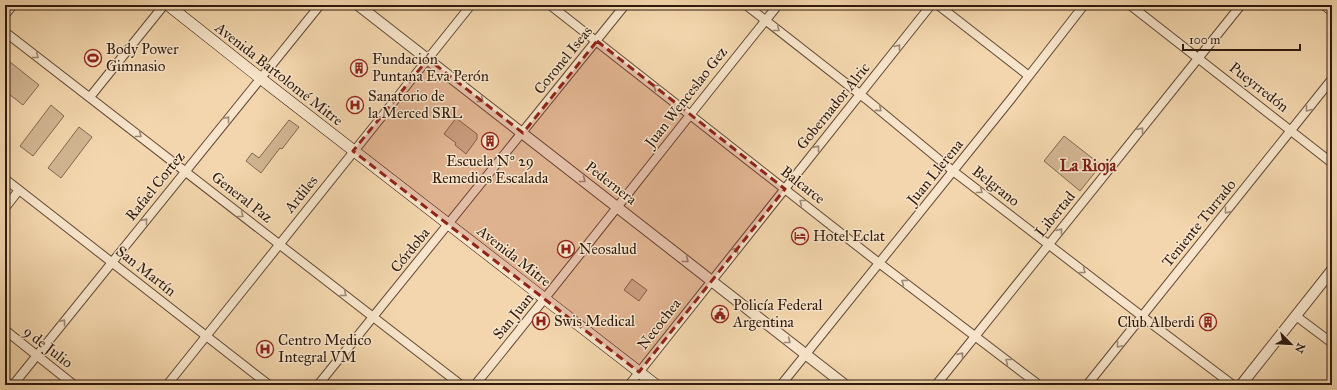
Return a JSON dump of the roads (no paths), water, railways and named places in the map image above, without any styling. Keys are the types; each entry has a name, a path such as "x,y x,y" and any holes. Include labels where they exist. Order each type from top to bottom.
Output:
{"main road":[{"name":"Avenida Bartolomé Mitre","path":"168,5 353,151"},
{"path":"1327,5 1332,9"},
{"name":"Avenida Mitre","path":"353,151 656,385"}],"street":[{"path":"5,15 13,5"},
{"path":"90,97 164,5"},
{"name":"Rafael Cortez","path":"13,385 320,5"},
{"name":"Pedernera","path":"358,5 845,385"},
{"name":"Ardiles","path":"167,385 471,5"},
{"name":"Balcarce","path":"550,5 691,114 879,263 1039,385"},
{"name":"Coronel Iseas","path":"523,133 625,5"},
{"name":"Belgrano","path":"746,5 953,171 1233,385"},
{"name":"Juan Wenceslao Gez","path":"617,207 778,5"},
{"name":"Gobernador Alric","path":"712,281 931,5"},
{"path":"938,5 1030,76"},
{"name":"Juan Llerena","path":"781,385 1030,76 1084,5"},
{"name":"Pueyrredón","path":"1130,5 1332,162"},
{"name":"Libertad","path":"936,385 1241,5"},
{"name":"General Paz","path":"5,32 460,385"},
{"name":"Teniente Turrado","path":"1087,385 1143,317 1332,79"},
{"name":"Córdoba","path":"318,385 523,133"},
{"name":"San Martín","path":"5,179 269,385"},
{"path":"5,208 19,190"},
{"name":"San Juan","path":"475,385 545,300 617,207"},
{"path":"1241,385 1332,270"},
{"name":"Necochea","path":"629,385 712,281"},
{"path":"1296,316 1332,343"},
{"name":"9 de Julio","path":"5,330 74,385"}],"place":[{"name":"Body Power Gimnasio","path":"93,58"},
{"name":"Fundación Puntana Eva Perón","path":"359,68"},
{"name":"Sanatorio de la Merced SRL","path":"355,105"},
{"name":"Escuela Nº 29 Remedios Escalada","path":"490,141"},
{"name":"Hotel Eclat","path":"800,236"},
{"name":"Neosalud","path":"566,249"},
{"name":"Policía Federal Argentina","path":"720,314"},
{"name":"Swis Medical","path":"541,321"},
{"name":"Club Alberdi","path":"1208,322"},
{"name":"Centro Medico Integral VM","path":"265,349"}],"district":[{"name":"La Rioja","path":"1088,165"}]}
